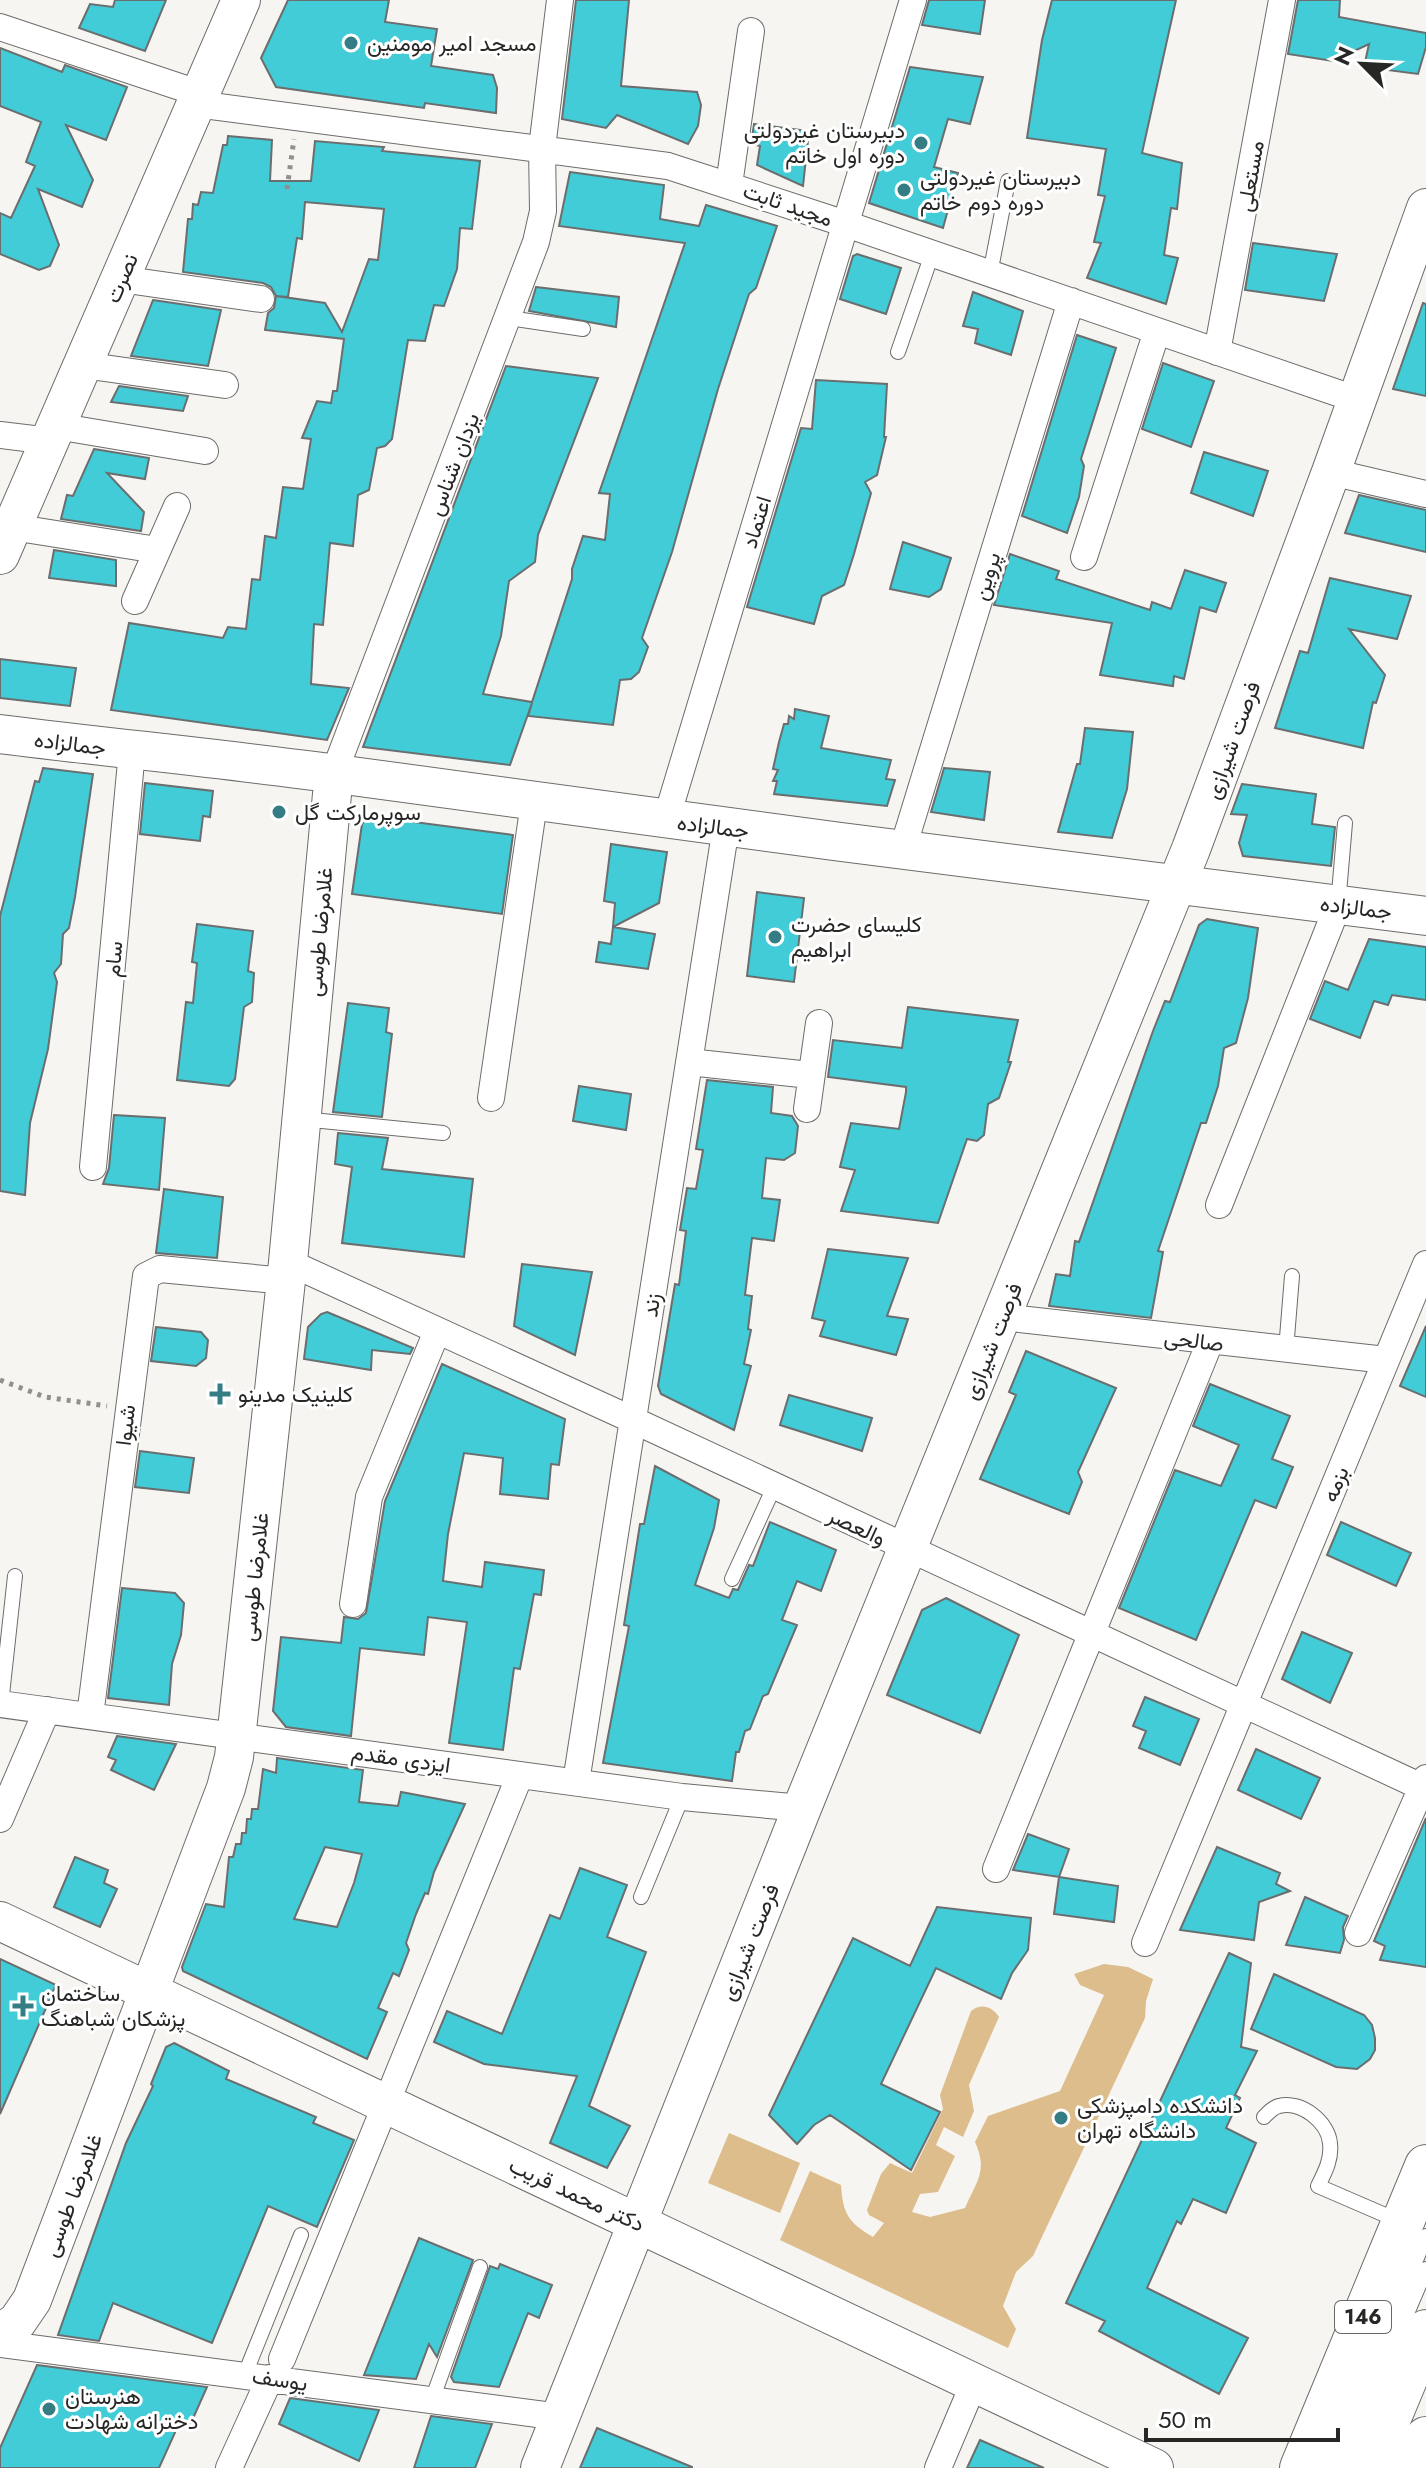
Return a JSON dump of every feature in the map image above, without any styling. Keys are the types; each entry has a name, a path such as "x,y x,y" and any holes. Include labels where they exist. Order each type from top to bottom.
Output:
{"main road":[{"name":"146","path":"1301,2468 1414,2229 1426,2166"},
{"name":"146","path":"1369,2468 1426,2331"},
{"path":"1413,2468 1426,2438"}],"street":[{"name":"نصرت","path":"6,541 241,0"},
{"name":"یزدان شناس","path":"334,773 509,318 541,223 544,194 542,148 560,0"},
{"name":"اعتماد","path":"666,820 913,0"},
{"name":"مستعلی","path":"1217,352 1282,0"},
{"name":"مجید ثابت","path":"0,27 198,99 297,118 649,162 846,224 1358,400"},
{"path":"729,185 751,31"},
{"name":"فرصت شیرازی","path":"540,2468 802,1808 1175,886 1358,400 1426,208"},
{"path":"120,279 261,299"},
{"name":"پروین","path":"902,851 1071,301"},
{"path":"1084,557 1157,331"},
{"path":"83,365 225,385"},
{"path":"0,435 53,433 205,451"},
{"path":"1331,472 1426,494"},
{"path":"135,601 177,506"},
{"path":"6,541 157,550"},
{"name":"جمالزاده","path":"0,734 334,773 534,803 1426,916"},
{"name":"سام","path":"93,1167 132,751"},
{"name":"غلامرضا طوسی","path":"0,2333 17,2322 32,2300 226,1788 238,1734 287,1272 334,773"},
{"path":"491,1098 534,803"},
{"name":"زند","path":"576,1782 726,827"},
{"path":"1219,1205 1338,905"},
{"path":"807,1109 819,1023"},
{"path":"689,1062 810,1075"},
{"name":"بزمه","path":"1145,1943 1426,1264"},
{"name":"شیوا","path":"90,1716 144,1281 148,1273 160,1269 287,1272"},
{"name":"والعصر","path":"287,1272 437,1331 1244,1705 1425,1785"},
{"name":"صالحی","path":"1002,1317 1386,1360"},
{"path":"353,1604 369,1497 437,1331"},
{"path":"996,1869 1210,1342"},
{"name":"ایزدی مقدم","path":"0,1704 238,1734 682,1797 802,1808"},
{"path":"0,1819 47,1710"},
{"path":"229,2468 266,2370 386,2104 520,1775"},
{"path":"1358,1933 1425,1785"},
{"name":"دکتر محمد قریب","path":"0,1921 1154,2468"},
{"name":"یوسف","path":"0,2344 266,2370 432,2400 560,2417"},
{"path":"938,2468 974,2383"}],"lane":[{"path":"990,274 1008,181"},
{"path":"898,352 932,254"},
{"path":"509,318 583,329"},
{"path":"1338,905 1345,823"},
{"path":"301,1119 443,1133"},
{"path":"1286,1350 1292,1276"},
{"path":"732,1579 774,1487"},
{"path":"0,1704 15,1576"},
{"path":"641,1897 682,1797"},
{"path":"1264,2117 1276,2106 1290,2105 1322,2122 1330,2140 1330,2160 1318,2186 1414,2229 1330,2468"},
{"path":"266,2370 301,2235"},
{"path":"432,2400 480,2267"},
{"path":"1341,2468 1426,2269"}],"path":[{"path":"287,189 297,118"},
{"path":"0,1380 45,1397 127,1409"}],"shaded area":[{"path":"1104,1964 1128,1967 1153,1979 1146,2001 1145,2018 1033,2256 1016,2272 1003,2306 1016,2329 1008,2348 780,2240 810,2171 841,2185 848,2216 873,2237 884,2223 869,2215 867,2210 881,2174 890,2163 912,2173 943,2109 940,2095 971,2011 982,2006 993,2010 999,2017 969,2085 974,2111 963,2137 944,2127 936,2145 955,2156 938,2192 920,2194 912,2212 930,2217 965,2208 981,2168 975,2142 988,2116 1060,2091 1104,1995 1080,1985 1074,1974"},
{"path":"729,2133 800,2163 780,2213 708,2183"}],"building":[{"path":"115,0 166,0 145,51 79,28 90,4 113,7"},
{"name":"مسجد امیر مومنین","path":"288,0 389,0 385,22 437,29 431,66 493,75 497,88 496,113 425,103 424,108 276,87 261,58"},
{"path":"576,0 629,0 621,86 697,92 701,105 698,126 688,144 617,115 606,128 562,119"},
{"path":"929,0 985,0 980,34 922,25"},
{"path":"1052,0 1176,0 1142,153 1182,163 1177,209 1171,208 1164,255 1178,258 1166,304 1087,278 1101,243 1094,242 1105,196 1098,195 1106,149 1027,138 1042,40"},
{"path":"1298,0 1340,0 1339,17 1426,33 1426,47 1418,74 1364,67 1369,44 1333,61 1288,54"},
{"path":"0,48 62,72 65,65 127,87 106,140 66,125 93,180 82,207 38,189 59,245 50,266 39,270 0,254 0,213 11,218 35,166 26,162 41,122 0,106"},
{"path":"910,67 983,77 970,124 948,119 934,167 958,173 943,228 869,203"},
{"path":"754,124 809,131 803,186 757,165 760,146 751,144"},
{"path":"228,136 272,140 270,181 311,181 315,141 480,161 472,229 460,228 457,269 444,306 434,305 425,341 408,340 392,439 385,446 377,448 369,490 358,495 353,546 330,543 323,625 314,624 311,684 349,688 327,740 111,710 129,623 223,638 228,627 246,629 252,579 260,580 265,536 276,538 283,487 303,489 311,439 302,438 317,401 331,403 333,391 337,391 344,339 265,330 276,296 271,287 263,283 183,272 188,219 192,219 193,204 198,205 201,192 213,193 223,145 227,145","holes":["305,202 384,209 378,260 369,259 342,332 325,303 276,296 288,297 297,238 302,239"]},
{"path":"570,172 664,185 660,219 699,226 706,205 777,226 756,288 749,294 718,389 672,552 642,638 648,647 639,672 631,679 620,680 613,725 528,716 532,703 510,765 363,747 506,366 598,378 538,535 535,562 509,581 501,636 483,694 532,702 583,536 605,540 610,494 599,493 685,243 559,226"},
{"path":"1253,243 1337,254 1324,301 1245,290"},
{"path":"857,254 901,268 886,314 840,299 853,256"},
{"path":"536,287 619,297 616,327 529,311"},
{"path":"973,292 1023,311 1011,355 975,343 978,329 963,326"},
{"path":"153,300 221,310 208,366 131,356"},
{"path":"1423,303 1426,304 1426,396 1393,389"},
{"path":"1077,335 1116,348 1081,459 1084,466 1079,497 1067,533 1022,516"},
{"path":"1163,363 1214,381 1191,447 1142,429"},
{"path":"816,380 887,384 886,437 877,475 865,482 871,493 854,554 844,585 822,596 814,624 747,607 801,428 812,429"},
{"path":"119,386 188,396 183,411 111,402"},
{"path":"94,449 149,458 145,479 107,473 144,512 141,531 61,519 67,495 73,496"},
{"path":"1204,452 1268,471 1253,516 1191,493"},
{"path":"1359,495 1426,510 1426,552 1345,533"},
{"path":"903,542 951,558 941,589 929,597 890,589"},
{"path":"54,550 116,560 116,586 49,578"},
{"path":"1010,554 1059,571 1056,579 1150,610 1152,602 1171,609 1185,570 1226,583 1216,612 1200,607 1184,679 1174,676 1173,686 1100,675 1112,623 994,605"},
{"path":"1330,578 1411,596 1397,639 1349,629 1385,675 1376,703 1373,702 1363,748 1275,728 1300,651 1308,653"},
{"path":"0,659 76,668 70,706 0,698"},
{"path":"795,709 829,716 821,748 891,760 886,779 895,780 887,806 774,794 777,781 773,781 778,770 773,769 779,742 789,716 794,719"},
{"path":"1085,728 1133,732 1127,789 1112,838 1058,832 1077,764 1080,764"},
{"path":"43,768 93,774 69,928 63,934 61,964 54,973 57,982 48,1049 30,1123 25,1195 0,1191 0,916 35,781 39,782"},
{"path":"944,768 990,772 984,820 931,812"},
{"path":"145,783 213,791 210,817 203,816 200,841 140,834"},
{"path":"1242,784 1316,794 1312,824 1335,827 1331,866 1243,856 1239,843 1247,815 1231,814"},
{"path":"368,816 513,835 502,914 352,894 362,824"},
{"path":"611,844 667,852 659,903 613,927 615,903 604,901"},
{"name":"کلیسای حضرت ابراهیم","path":"757,892 804,898 794,982 747,976"},
{"path":"1207,919 1258,928 1248,998 1236,1043 1224,1048 1218,1086 1206,1123 1201,1123 1158,1251 1163,1252 1151,1318 1049,1306 1056,1274 1070,1276 1075,1241 1079,1242 1153,1031 1165,1001 1170,1002 1199,925"},
{"path":"197,924 253,931 248,971 254,973 252,1002 244,1007 235,1079 229,1086 177,1080 186,1002 193,1003 197,963 192,962"},
{"path":"613,927 655,934 648,969 596,962 599,942 611,944"},
{"path":"1369,939 1426,947 1426,1000 1392,995 1388,1005 1374,1001 1360,1038 1310,1019 1325,981 1348,990"},
{"path":"348,1003 389,1008 386,1032 392,1034 382,1117 333,1112"},
{"path":"908,1007 1018,1020 1008,1062 1011,1062 999,1098 988,1104 984,1135 977,1141 967,1139 938,1223 841,1211 855,1170 840,1167 851,1123 899,1129 906,1087 828,1077 833,1040 902,1048"},
{"path":"707,1080 773,1087 771,1113 792,1116 798,1126 795,1153 784,1160 766,1158 762,1198 780,1200 774,1241 752,1238 745,1295 752,1296 748,1329 751,1330 744,1364 751,1366 734,1430 661,1394 658,1386 675,1284 679,1285 686,1231 680,1230 687,1188 696,1189 703,1150 696,1149"},
{"path":"579,1086 631,1094 626,1130 573,1121"},
{"path":"114,1115 165,1118 159,1190 103,1184 109,1168"},
{"path":"338,1133 388,1138 382,1169 473,1179 464,1257 342,1243 352,1167 335,1164"},
{"path":"164,1189 223,1197 217,1258 156,1253"},
{"path":"828,1249 908,1258 887,1316 908,1319 896,1355 820,1336 825,1321 812,1318"},
{"path":"522,1264 592,1272 575,1355 514,1326"},
{"path":"327,1312 413,1348 410,1354 372,1350 371,1370 304,1359 308,1327"},
{"path":"1426,1326 1426,1397 1400,1386"},
{"path":"156,1327 201,1332 208,1340 206,1358 196,1366 151,1361"},
{"path":"1026,1351 1116,1388 1078,1472 1082,1482 1069,1514 980,1479 1016,1395 1009,1392"},
{"path":"442,1364 565,1419 559,1465 551,1464 548,1499 500,1494 503,1458 464,1453 448,1534 443,1581 482,1587 485,1562 544,1570 541,1595 534,1594 520,1669 514,1668 503,1750 449,1743 467,1622 428,1617 424,1655 360,1648 351,1736 286,1727 273,1711 281,1637 341,1643 344,1617 358,1619 366,1613 385,1501"},
{"path":"1210,1384 1290,1416 1272,1459 1293,1467 1276,1508 1255,1500 1196,1640 1119,1608 1175,1470 1221,1486 1239,1445 1193,1426"},
{"path":"789,1395 872,1418 862,1451 780,1425"},
{"path":"140,1451 194,1458 189,1493 135,1487"},
{"path":"655,1466 719,1500 714,1528 695,1585 729,1598 733,1589 738,1590 749,1565 753,1566 770,1522 836,1550 821,1591 797,1581 782,1620 797,1625 768,1694 763,1696 750,1729 745,1731 739,1752 736,1752 732,1781 603,1763 629,1626 624,1625 640,1524 644,1524"},
{"path":"1341,1522 1411,1553 1396,1586 1327,1555"},
{"path":"122,1588 175,1593 184,1603 181,1635 172,1664 169,1705 108,1698"},
{"path":"946,1598 1019,1635 980,1733 887,1695 922,1610"},
{"path":"1302,1632 1352,1653 1330,1703 1282,1679"},
{"path":"1145,1697 1199,1719 1180,1765 1139,1748 1146,1731 1133,1726"},
{"path":"117,1736 176,1744 154,1790 111,1770 116,1760 108,1757"},
{"path":"1256,1749 1320,1778 1301,1819 1238,1790"},
{"path":"277,1758 363,1770 359,1802 398,1806 401,1792 465,1804 434,1872 428,1894 425,1893 416,1914 406,1943 409,1950 399,1976 393,1973 378,2008 387,2012 367,2059 183,1971 206,1904 224,1907 229,1857 233,1857 236,1844 241,1844 252,1809 258,1809 263,1769 276,1773","holes":["325,1847 362,1854 337,1927 294,1919"]},
{"path":"1426,1818 1426,1967 1380,1960 1385,1946 1374,1941"},
{"path":"1028,1834 1069,1849 1059,1877 1013,1870"},
{"path":"1217,1847 1280,1873 1276,1884 1290,1891 1259,1902 1254,1940 1180,1930"},
{"path":"75,1857 108,1870 104,1883 117,1889 100,1927 54,1907"},
{"path":"580,1868 627,1885 607,1937 646,1952 589,2106 630,2126 607,2168 550,2143 577,2076 484,2064 434,2042 447,2011 502,2034 550,1915 560,1919"},
{"path":"1059,1877 1118,1886 1114,1922 1054,1914"},
{"path":"1305,1897 1348,1916 1343,1927 1344,1940 1340,1953 1286,1945"},
{"path":"937,1907 1031,1918 1028,1950 1012,1973 1001,1999 936,1968 881,2084 940,2112 911,2170 830,2115 814,2125 797,2144 769,2115 853,1938 910,1966"},
{"path":"1229,1953 1251,1963 1241,2047 1257,2051 1235,2095 1240,2098 1226,2128 1256,2143 1226,2213 1193,2199 1181,2224 1177,2221 1147,2288 1248,2338 1219,2394 1099,2331 1105,2321 1066,2303"},
{"name":"ساختمان پزشکان شباهنگ","path":"0,1959 56,1985 0,2114"},
{"path":"1274,1974 1364,2015 1372,2025 1375,2038 1375,2050 1370,2059 1357,2069 1336,2067 1251,2029"},
{"path":"174,2043 229,2071 226,2079 316,2117 313,2123 354,2140 317,2227 268,2206 212,2343 113,2303 99,2341 58,2335 126,2143 153,2086 151,2084 166,2047"},
{"path":"419,2238 473,2260 437,2357 429,2344 416,2379 364,2375"},
{"path":"500,2264 552,2285 539,2318 528,2313 499,2387 454,2382 451,2377 490,2266 498,2269"},
{"path":"37,2365 207,2387 191,2423 177,2428 159,2468 0,2468 0,2448"},
{"path":"290,2398 379,2410 359,2461 279,2424"},
{"path":"431,2416 492,2424 475,2468 414,2468"},
{"path":"597,2428 692,2467 692,2468 580,2468"},
{"path":"980,2440 1044,2468 967,2468"}],"place":[{"name":"مسجد امیر مومنین","path":"351,43"},
{"name":"دبیرستان غیردولتی دوره اول خاتم","path":"921,143"},
{"name":"دبیرستان غیردولتی دوره دوم خاتم","path":"904,190"},
{"name":"سوپرمارکت گل","path":"279,812"},
{"name":"کلیسای حضرت ابراهیم","path":"775,937"},
{"name":"کلینیک مدینو","path":"220,1394"},
{"name":"ساختمان پزشکان شباهنگ","path":"23,2006"},
{"name":"دانشکده دامپزشکی دانشگاه تهران","path":"1061,2118"},
{"name":"هنرستان دخترانه شهادت","path":"49,2409"}]}
